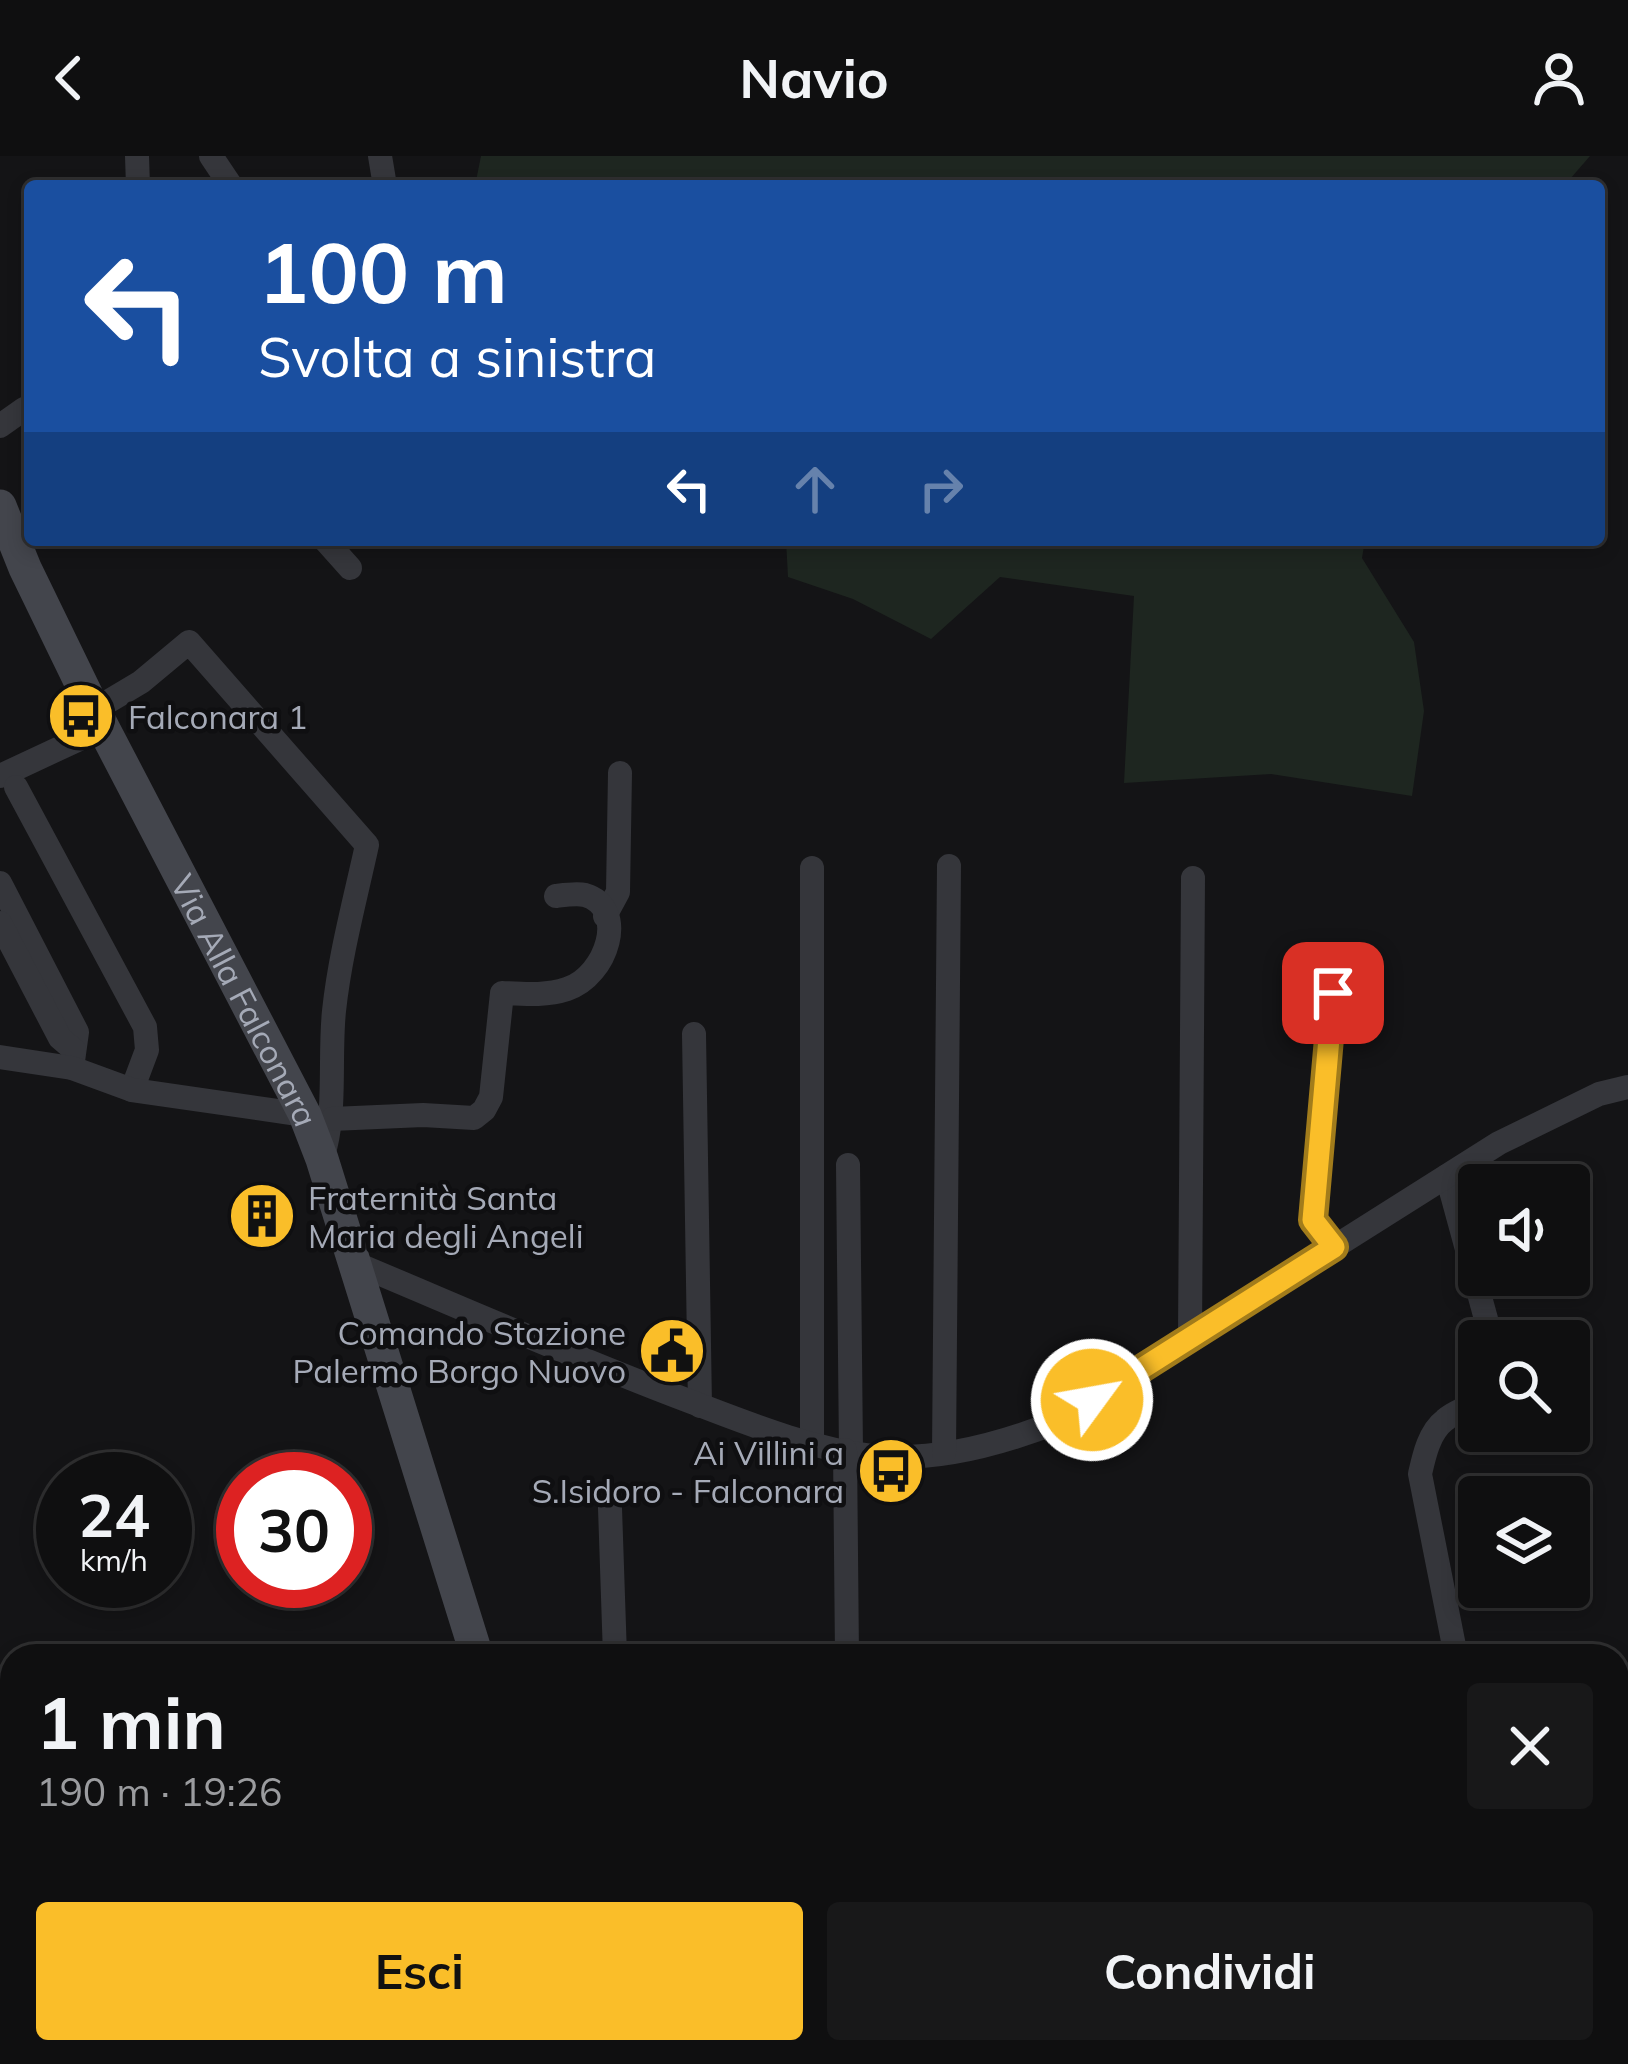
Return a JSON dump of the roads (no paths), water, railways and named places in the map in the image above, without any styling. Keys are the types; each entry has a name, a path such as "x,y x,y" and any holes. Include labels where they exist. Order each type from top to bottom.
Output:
{"street":[{"name":"Via Alla Falconara","path":"0,506 98,719 318,1117 322,1159 352,1262 472,1644"},
{"path":"330,546 350,568"},
{"path":"132,1090 146,1050 145,1027 8,781 98,719 189,642 367,845 318,1117"},
{"path":"0,1057 73,1059 132,1090 318,1117 474,1118 491,1097 502,993 572,988 597,969 609,944 605,916 618,892 620,773"},
{"path":"944,1453 949,866"},
{"path":"812,868 812,1443"},
{"path":"1190,1338 1193,878"},
{"path":"0,883 77,1032 73,1059"},
{"path":"556,896 584,895 605,916"},
{"path":"0,922 73,1059"},
{"path":"1333,993 1313,1220 1334,1247"},
{"path":"694,1034 700,1406"},
{"path":"352,1262 700,1406 812,1443 873,1456 944,1453 1015,1439 1059,1421 1519,1133 1599,1094 1628,1087"},
{"path":"847,1644 848,1166"},
{"path":"1447,1176 1486,1320"},
{"path":"1454,1644 1420,1474 1437,1429 1458,1413"},
{"path":"610,1508 615,1644"}],"place":[{"name":"Falconara 1","path":"81,716"},
{"name":"Fraternità Santa Maria degli Angeli","path":"262,1216"},
{"name":"Comando Stazione Palermo Borgo Nuovo","path":"672,1351"},
{"name":"Ai Villini a S.Isidoro - Falconara","path":"891,1471"}]}
